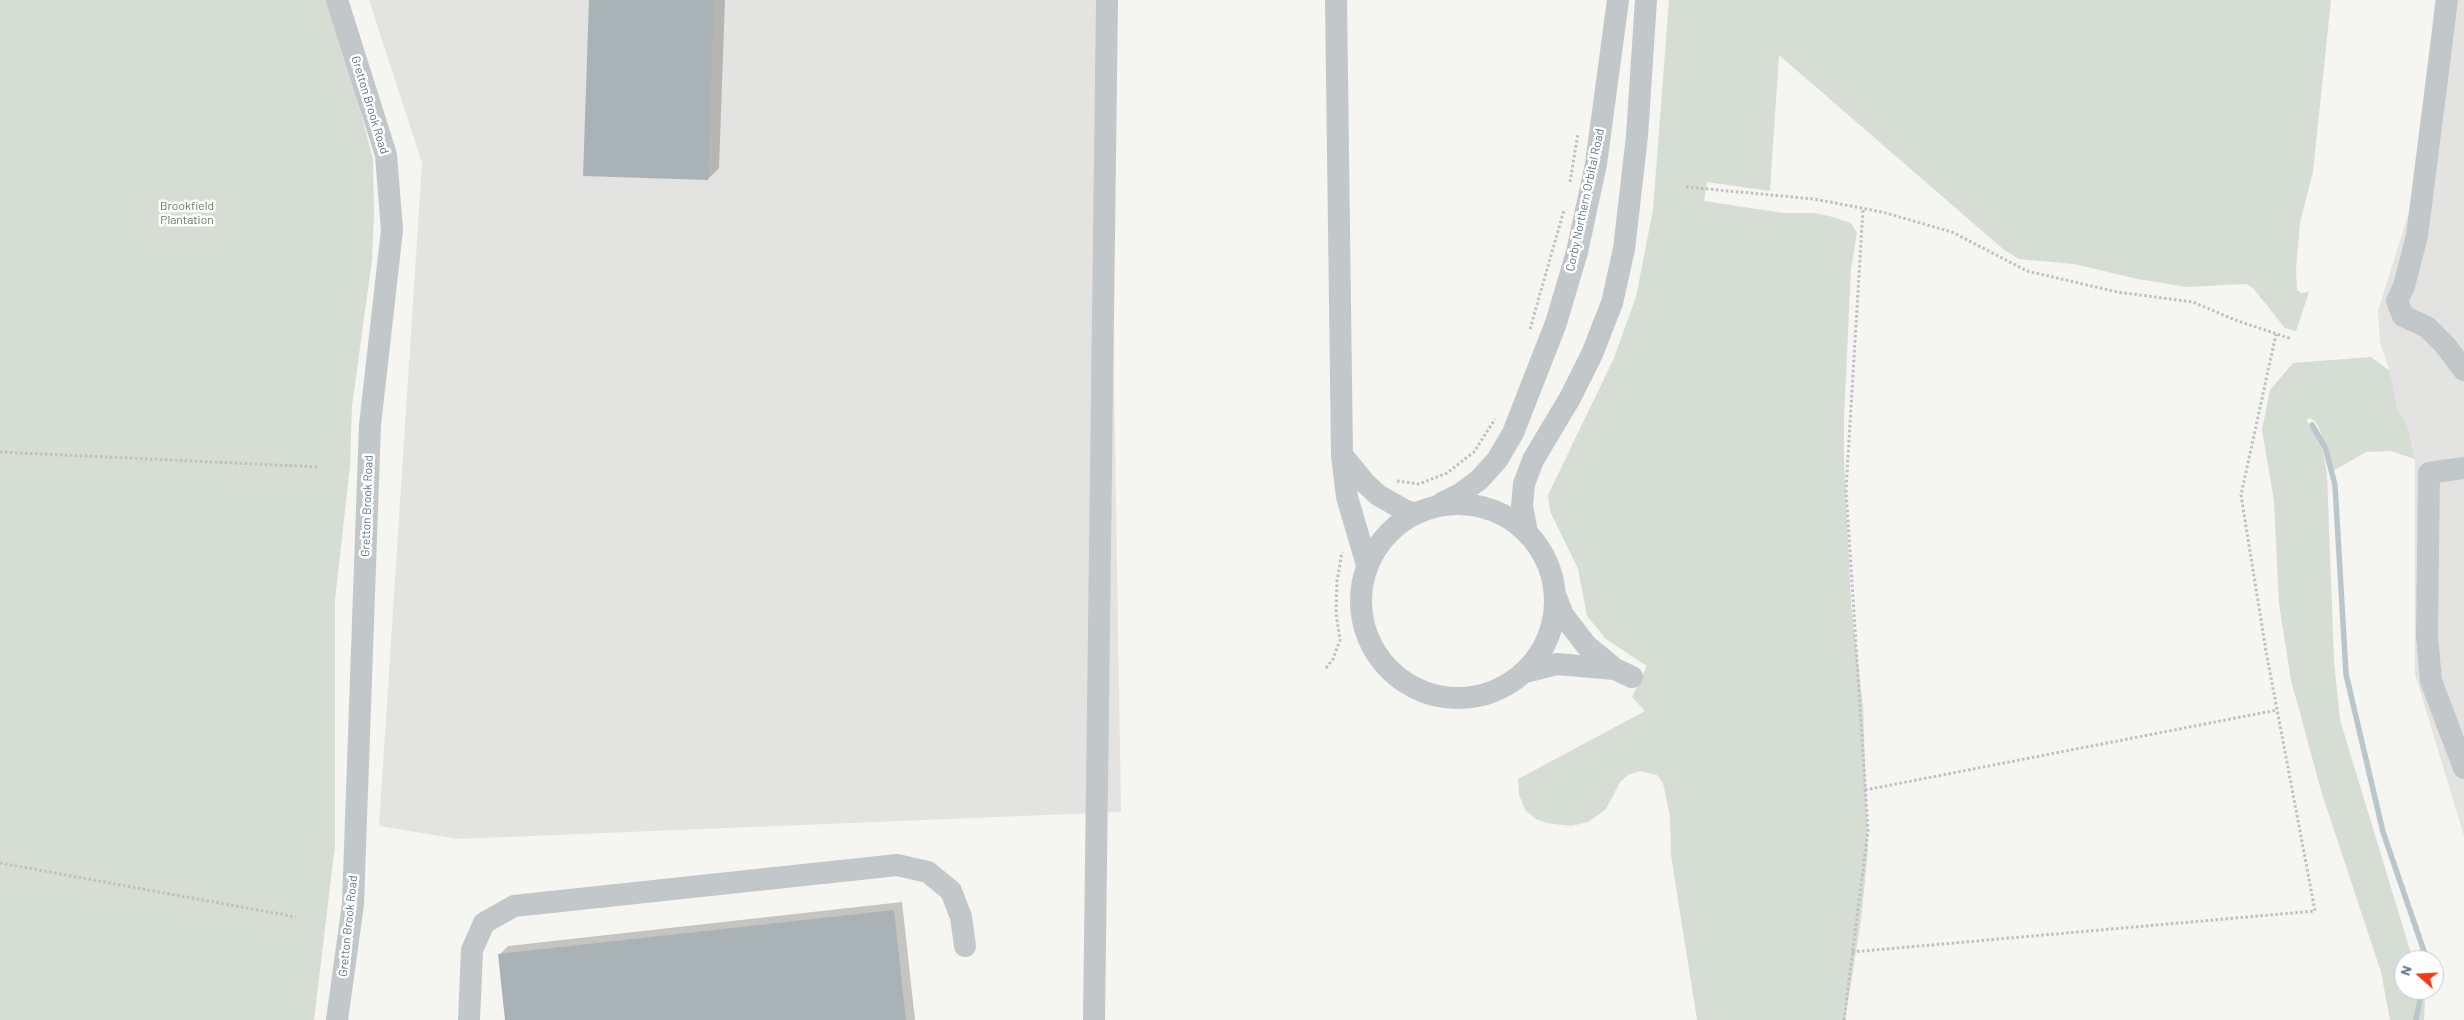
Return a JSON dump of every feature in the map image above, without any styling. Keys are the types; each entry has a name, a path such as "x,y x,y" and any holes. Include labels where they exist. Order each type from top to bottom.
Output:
{"street":[{"name":"Gretton Brook Road","path":"337,0 386,155 392,230 370,425 353,904 337,1020"},
{"path":"1094,1020 1107,0"},
{"path":"1336,0 1342,455 1347,497 1367,565"},
{"name":"Corby Northern Orbital Road","path":"1436,506 1460,494 1479,480 1497,460 1513,433 1556,323 1577,252 1596,164 1618,0"},
{"path":"1527,532 1522,506 1524,484 1533,460 1570,398 1592,354 1612,303 1624,249 1637,136 1646,0"},
{"path":"2447,0 2418,236 2404,286 2397,302 2403,316 2428,327 2464,370"},
{"path":"1342,455 1365,483 1378,495 1406,511 1415,513"},
{"path":"2464,468 2429,474 2428,636 2431,681 2464,768"},
{"path":"1525,672 1556,664 1572,664 1623,673 1599,657 1574,631 1563,615 1541,550 1527,532 1500,513 1469,504 1436,506 1415,513 1395,526 1379,544 1367,565 1361,592 1361,611 1362,620 1371,646 1389,671 1415,689 1444,698 1473,698 1502,689 1525,672 1543,649 1553,622 1555,594"},
{"path":"469,1020 472,950 484,923 514,906 897,864 928,872 951,891 961,917 964,946"}],"path":[{"path":"1569,186 1578,131"},
{"path":"1686,187 1814,199 1863,209 1952,232 2027,271 2117,292 2193,302 2235,320 2292,339"},
{"path":"1529,332 1565,204"},
{"path":"1844,1020 1868,831 1846,490 1863,209"},
{"path":"1852,952 2315,911 2266,651 2241,495 2276,334"},
{"path":"1392,481 1419,484 1447,473 1474,452 1497,414"},
{"path":"0,452 319,467"},
{"path":"1865,790 2278,710"},
{"path":"0,863 296,917"}],"shaded area":[{"path":"369,0 1108,0 1121,812 457,839 379,826 422,163"},
{"path":"2435,0 2464,0 2464,836 2415,674 2415,459 2408,427 2397,408 2390,371 2380,343 2378,311 2413,199"}],"green space":[{"name":"Brookfield Plantation","path":"0,0 331,0 373,159 374,215 372,260 352,406 350,466 335,600 335,845 314,1020 0,1020"},
{"path":"1669,0 2331,0 2313,172 2300,222 2296,270 2297,290 2301,293 2309,292 2296,331 2285,328 2253,288 2246,284 2187,287 2138,279 2074,264 2019,259 2003,249 1779,55 1770,191 1707,182 1704,201 1783,213 1813,213 1829,216 1851,223 1857,233 1851,268 1844,459 1851,604 1863,706 1868,851 1861,920 1845,1020 1697,1020 1671,855 1670,816 1663,783 1657,775 1640,771 1628,775 1620,782 1606,809 1588,822 1571,826 1547,823 1536,819 1526,811 1519,795 1518,779 1645,711 1632,697 1647,666 1606,639 1587,616 1578,569 1550,511 1548,495 1614,358 1636,297 1653,210"},
{"path":"2371,357 2390,371 2397,408 2408,427 2415,459 2391,451 2366,452 2331,472 2321,433 2315,421 2309,418 2307,421 2322,446 2327,474 2334,661 2340,720 2410,950 2394,950 2394,1000 2425,1000 2424,1020 2390,1020 2381,972 2322,794 2291,680 2279,604 2274,501 2262,430 2270,390 2293,363"}],"building":[{"path":"589,0 714,0 708,180 583,176"},
{"path":"894,910 906,1020 505,1020 498,954"}],"waterway":[{"path":"2312,425 2325,447 2335,485 2346,674 2383,832 2424,950"},
{"path":"2416,1020 2420,1000"}]}
